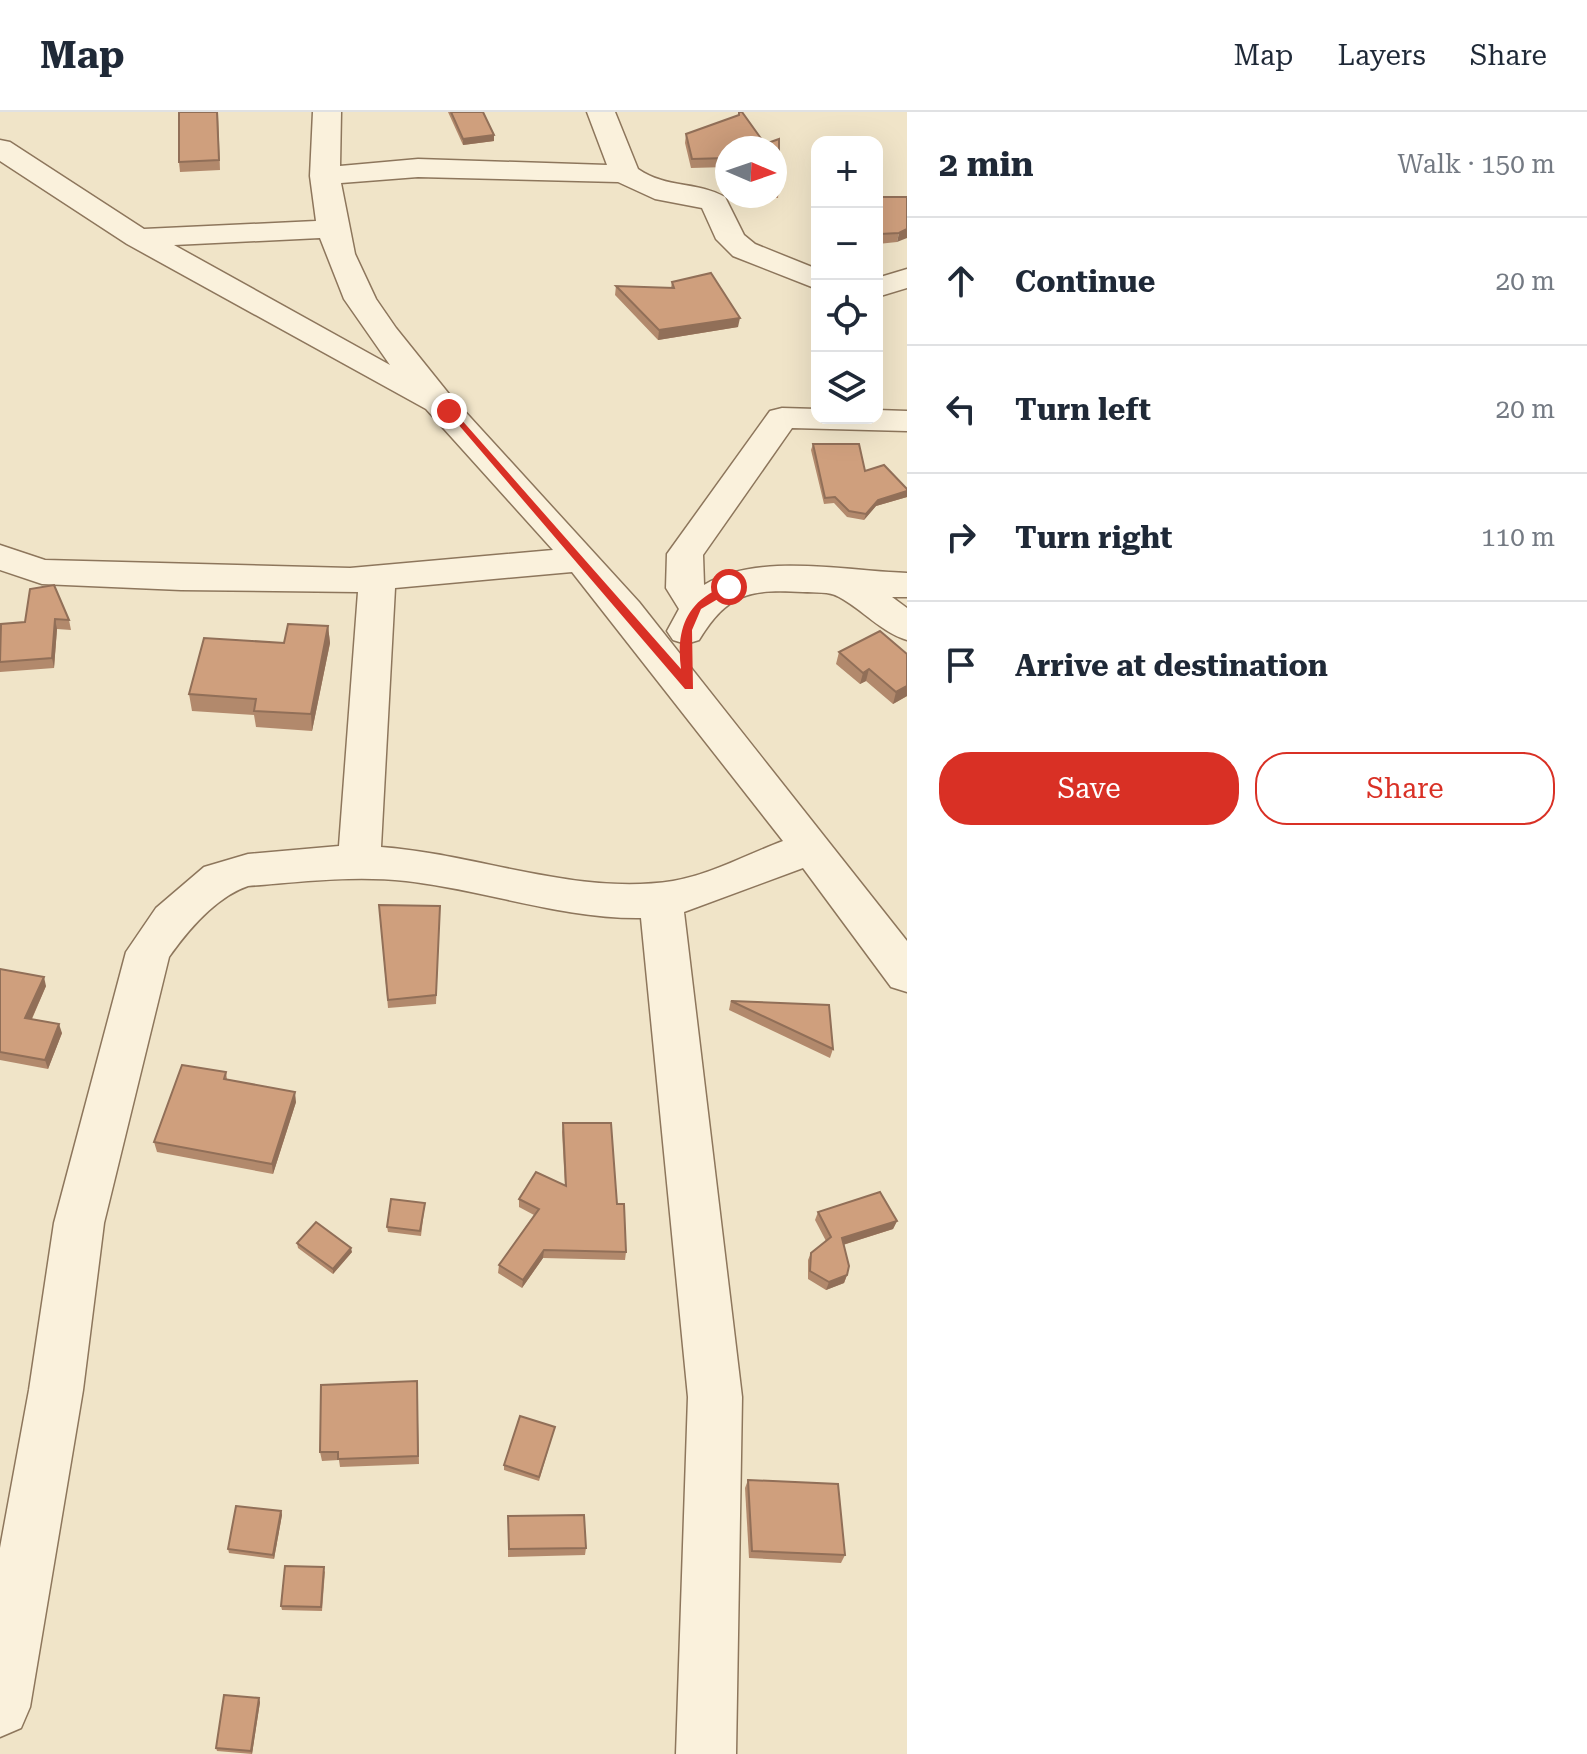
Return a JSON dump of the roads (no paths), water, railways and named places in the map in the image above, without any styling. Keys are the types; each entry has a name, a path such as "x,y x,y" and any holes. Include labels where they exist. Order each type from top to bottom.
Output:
{"street":[{"path":"327,112 324,176 331,229 360,299 449,411 582,559 689,686 907,974"},
{"path":"601,112 625,174"},
{"path":"0,148 138,238 449,411"},
{"path":"324,176 418,168 625,174 643,186 665,193 706,198 715,203 731,239 744,250 811,278"},
{"path":"138,238 331,229"},
{"path":"883,286 907,278"},
{"path":"697,607 685,588 685,554 782,418 907,421"},
{"path":"0,557 42,572 181,578 377,579 582,559"},
{"path":"689,686 685,654 687,630 697,607 718,592 751,581 774,578 907,585"},
{"path":"359,861 377,579"},
{"path":"844,583 907,627"},
{"path":"0,1707 56,1390 79,1223 148,952 171,920 219,879 276,866 359,861 409,865 576,896 661,901 811,848"},
{"path":"661,901 715,1397 706,1754"}]}
